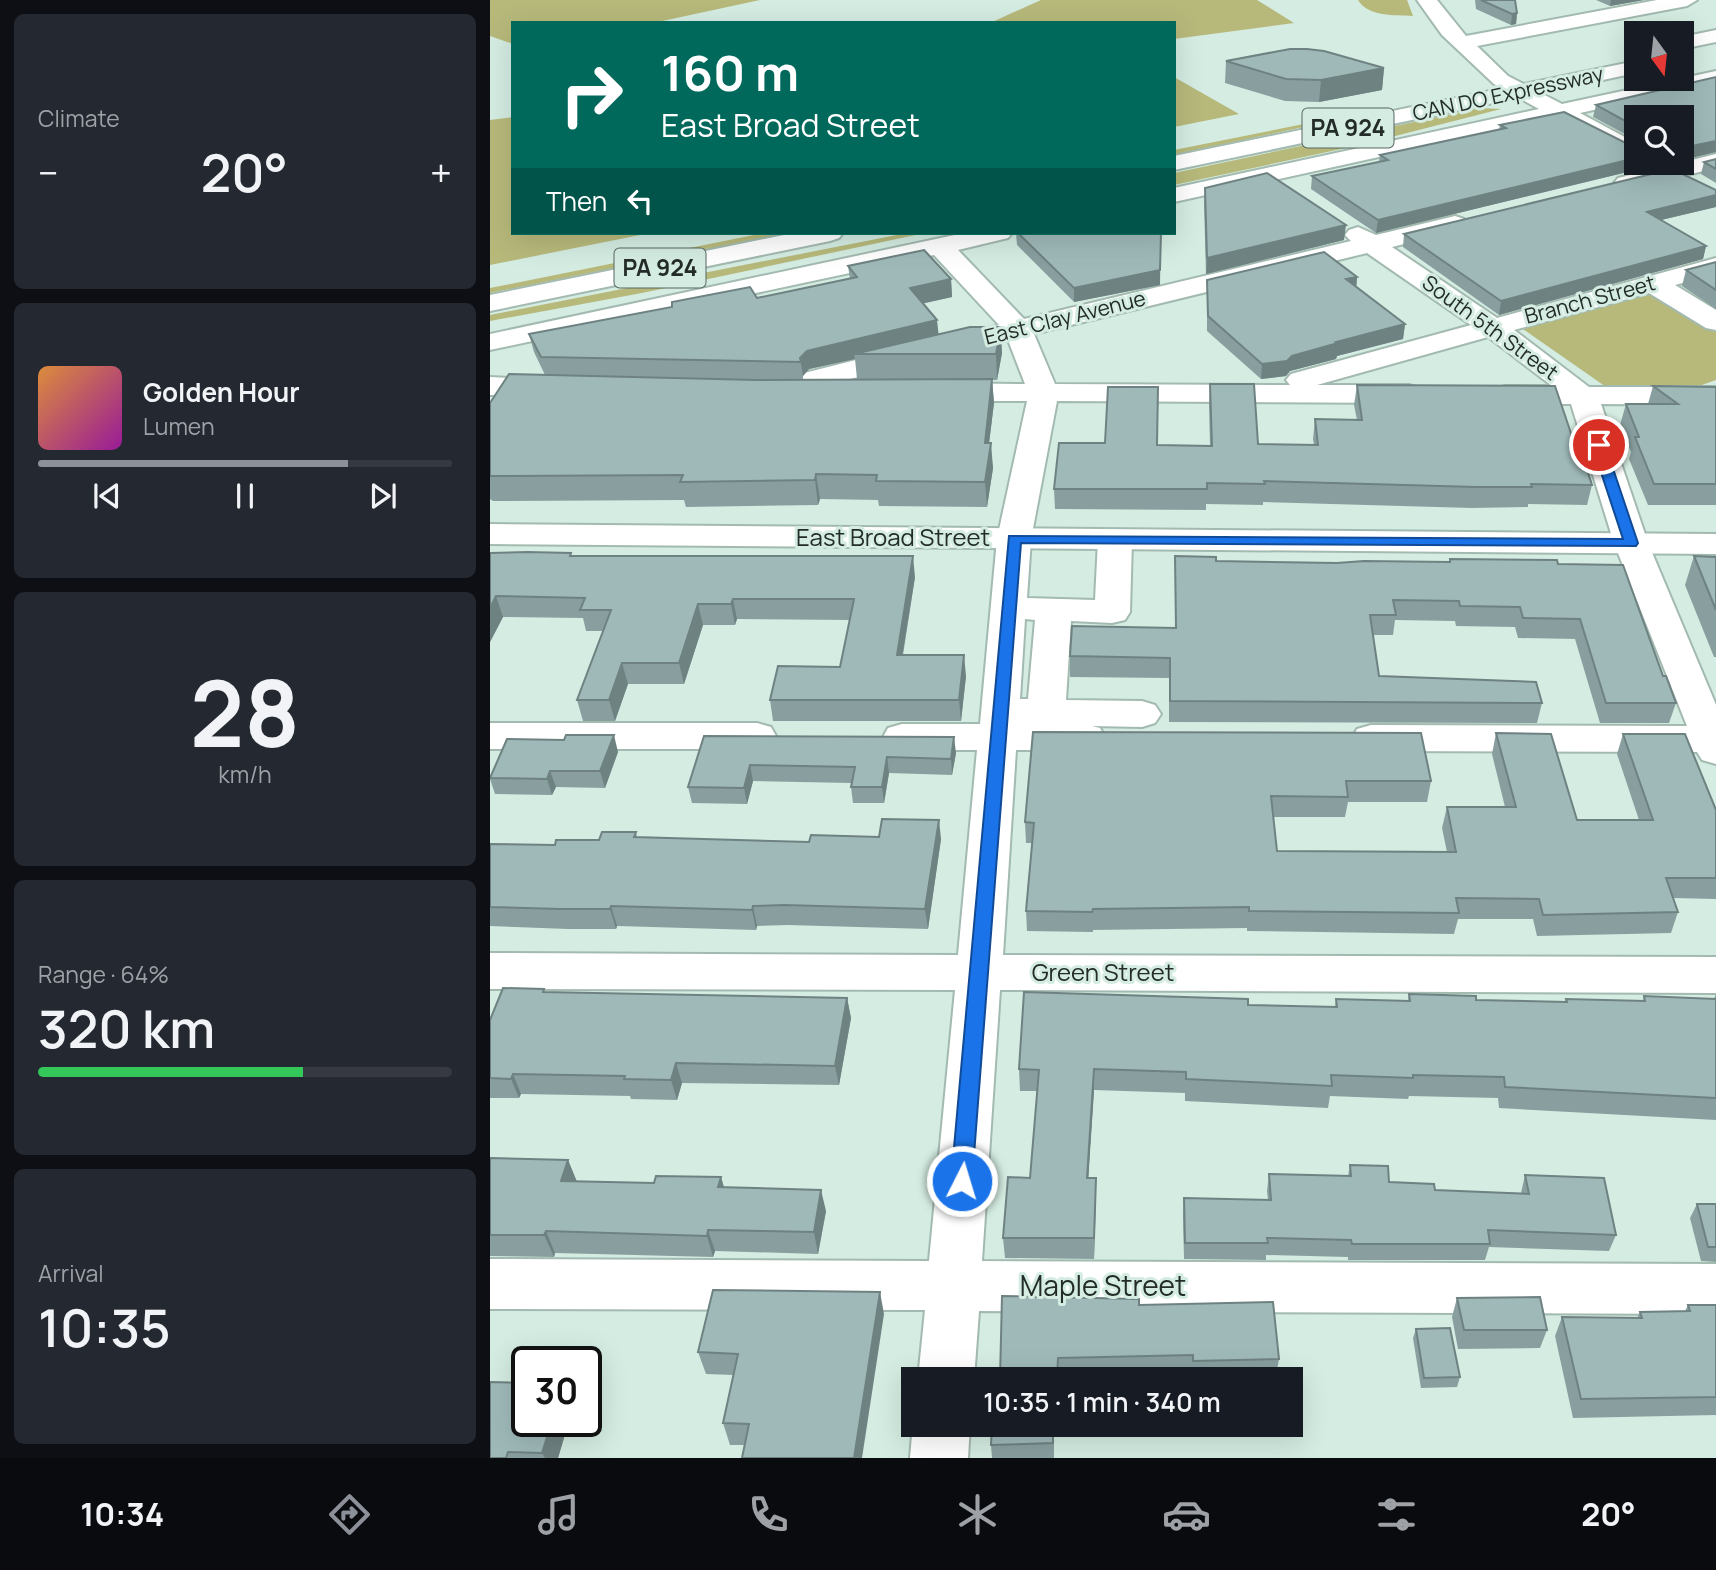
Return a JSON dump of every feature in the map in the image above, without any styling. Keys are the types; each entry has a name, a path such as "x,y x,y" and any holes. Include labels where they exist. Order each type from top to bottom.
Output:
{"main road":[{"path":"1427,0 1449,31 1511,85 1624,146"},
{"path":"1462,43 1687,0"},
{"path":"1694,41 1716,36"},
{"path":"1694,56 1716,52"},
{"name":"CAN DO Expressway","path":"1176,163 1624,56"},
{"name":"CAN DO Expressway","path":"1176,144 1511,85 1624,69"},
{"path":"1176,195 1716,76"},
{"path":"1694,164 1716,161"},
{"path":"1268,174 1291,190"},
{"path":"1607,188 1642,175"},
{"path":"1679,175 1705,189"},
{"name":"East Clay Avenue","path":"964,343 1476,219"},
{"name":"South 5th Street","path":"1336,221 1491,327 1583,396 1631,543 1714,743"},
{"name":"PA 924","path":"490,282 722,235"},
{"name":"PA 924","path":"490,303 821,235"},
{"path":"584,388 490,384 503,340 990,235"},
{"path":"940,246 1018,330 1044,393 1014,539 947,1367"},
{"name":"Branch Street","path":"1261,391 1716,266"},
{"path":"1652,283 1716,322"},
{"path":"936,349 747,392 1261,391 1716,396"},
{"name":"East Broad Street","path":"490,534 1716,544"},
{"path":"1008,608 1112,612 1115,540"},
{"path":"1046,712 1054,610"},
{"path":"861,737 999,724 1154,726 1046,712 999,724"},
{"path":"490,736 792,736"},
{"path":"1334,738 1714,743"},
{"name":"Green Street","path":"490,971 1716,975"},
{"name":"Maple Street","path":"490,1284 1716,1289"},
{"path":"939,1458 941,1437"}],"green space":[{"path":"490,0 760,0 662,21 511,21 511,43 490,36"},
{"path":"1041,0 1257,0 1294,23 1176,39 1176,21 994,21"},
{"path":"1358,0 1407,0 1413,16 1368,10"},
{"path":"1176,78 1239,114 1176,127"},
{"path":"1480,108 1501,109 1360,145 1176,185 1176,173"},
{"path":"1374,110 1377,111 1176,155 1176,150"},
{"path":"511,117 511,235 640,235 490,265 490,120"},
{"path":"754,235 780,235 490,293 490,288"},
{"path":"897,235 916,235 642,293 490,321 490,315"},
{"path":"1653,289 1716,328 1716,380 1696,387 1609,389 1517,325"}],"building":[{"path":"1481,0 1515,0 1517,13 1512,14"},
{"path":"1290,49 1324,51 1384,68 1321,80 1286,79 1226,61"},
{"path":"1716,77 1716,141 1694,146 1694,105 1624,105 1624,120 1596,105 1656,91 1694,91 1694,82"},
{"path":"1564,112 1624,142 1624,161 1378,220 1312,176 1388,160 1380,155 1506,128 1500,125"},
{"path":"1716,159 1716,169 1704,162"},
{"path":"1267,173 1346,225 1207,258 1205,188"},
{"path":"1647,175 1685,175 1716,190 1716,195 1647,212 1706,246 1501,301 1404,234"},
{"path":"1020,235 1161,235 1160,270 1074,288"},
{"path":"924,250 951,279 910,288 937,320 807,351 800,358 801,362 541,357 529,334 672,307 672,302 750,287 757,298 857,277 848,266"},
{"path":"1324,252 1357,277 1346,279 1405,324 1336,342 1338,343 1292,356 1287,361 1262,364 1208,316 1207,280"},
{"path":"1716,262 1716,290 1686,270"},
{"path":"970,327 1001,327 996,354 854,354"},
{"path":"509,374 756,380 992,379 985,443 991,443 985,482 876,481 877,475 816,474 815,480 680,482 683,475 490,476 490,403"},
{"path":"1210,384 1254,384 1258,444 1318,445 1315,419 1362,420 1357,385 1555,386 1592,485 1476,487 1264,481 1265,484 1207,483 1207,489 1054,489 1059,443 1105,443 1108,387 1158,387 1157,445 1212,446"},
{"path":"1653,386 1716,387 1716,484 1654,484 1635,437 1639,437 1626,404 1678,404"},
{"path":"490,553 571,553 570,556 913,556 897,655 964,655 959,700 770,700 778,666 840,667 854,599 733,599 731,604 698,604 679,663 622,663 609,700 577,700 611,610 580,610 585,598 496,596 490,608"},
{"path":"1175,556 1216,557 1216,561 1337,563 1450,562 1450,559 1557,560 1558,564 1623,565 1663,676 1666,676 1676,703 1606,703 1580,619 1523,618 1520,607 1460,606 1459,601 1393,600 1396,615 1370,615 1379,676 1536,682 1542,703 1170,701 1170,658 1070,656 1072,626 1176,628"},
{"path":"1694,556 1716,557 1716,610"},
{"path":"1033,732 1421,733 1431,781 1346,781 1348,797 1271,796 1277,851 1456,852 1447,807 1516,807 1496,733 1551,734 1577,820 1653,820 1623,734 1685,734 1716,810 1716,878 1666,878 1678,912 1543,915 1539,899 1456,898 1459,913 1249,911 1249,907 1093,909 1092,912 1026,911 1034,823 1025,822"},
{"path":"566,735 614,735 600,771 550,771 547,779 490,778 507,739 564,740"},
{"path":"704,736 954,737 951,759 887,757 882,787 851,787 855,767 750,765 744,788 688,787"},
{"path":"882,819 939,820 925,909 784,905 753,906 752,910 611,906 610,909 490,907 490,844 555,845 556,840 599,840 602,832 636,832 634,837 809,842 811,835 879,837"},
{"path":"503,988 544,989 543,992 847,998 835,1066 676,1063 671,1080 624,1079 625,1076 513,1074 511,1079 490,1078 490,1020"},
{"path":"1024,992 1248,999 1248,1005 1337,1007 1336,999 1410,1001 1409,994 1476,996 1476,1000 1567,1002 1566,999 1645,1001 1644,996 1716,999 1716,1098 1505,1087 1504,1077 1331,1075 1332,1086 1186,1079 1186,1072 1094,1069 1087,1178 1096,1178 1094,1238 1003,1238 1008,1177 1030,1178 1039,1070 1019,1069"},
{"path":"490,1158 568,1160 561,1181 654,1183 656,1176 721,1177 718,1187 821,1190 814,1232 708,1230 707,1236 546,1231 544,1235 490,1235"},
{"path":"1350,1165 1388,1166 1389,1182 1434,1184 1435,1190 1529,1194 1525,1175 1604,1178 1616,1235 1488,1230 1490,1244 1352,1244 1351,1240 1267,1238 1268,1243 1185,1243 1184,1198 1271,1200 1269,1174 1351,1176"},
{"path":"1697,1204 1716,1204 1716,1247 1708,1247"},
{"path":"713,1290 880,1292 854,1458 742,1458 749,1424 723,1423 738,1354 698,1352"},
{"path":"1002,1296 1139,1299 1139,1305 1273,1302 1279,1359 1193,1361 1193,1355 1058,1358 1058,1367 1000,1367"},
{"path":"1540,1297 1547,1330 1464,1330 1457,1298"},
{"path":"1688,1305 1716,1305 1716,1397 1581,1399 1562,1317 1642,1318 1640,1312 1690,1311"},
{"path":"1450,1328 1460,1377 1424,1378 1416,1329"},
{"path":"490,1382 511,1383 511,1437 547,1437 542,1453 508,1452 506,1458 490,1458"},
{"path":"991,1437 1053,1437 1053,1443 991,1445"}],"route":[{"path":"962,1181 1014,539 1631,543 1599,445"}]}
